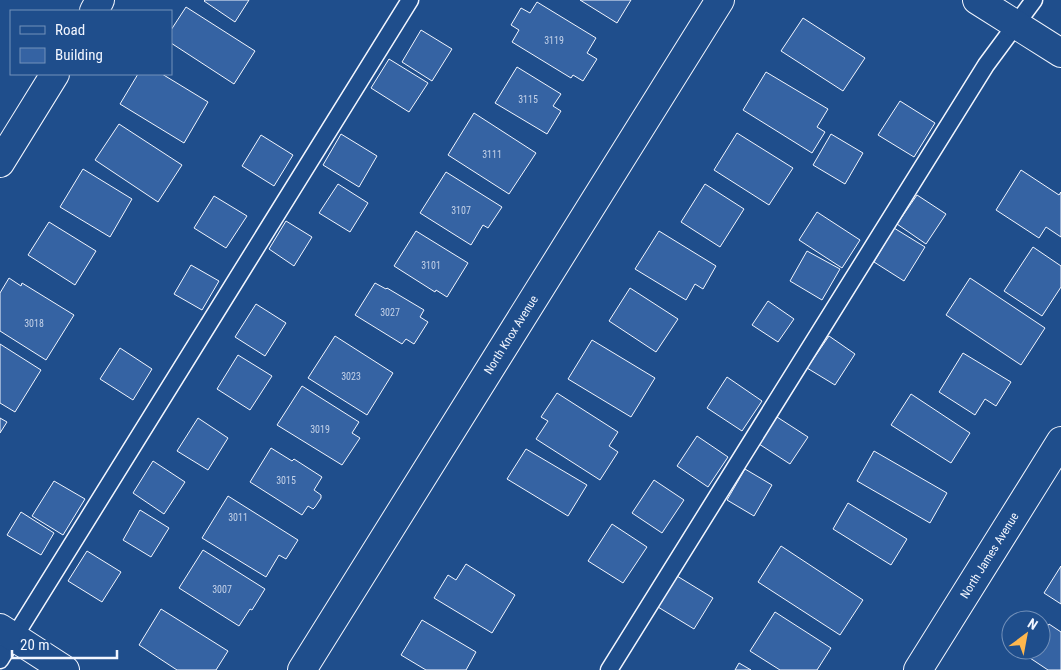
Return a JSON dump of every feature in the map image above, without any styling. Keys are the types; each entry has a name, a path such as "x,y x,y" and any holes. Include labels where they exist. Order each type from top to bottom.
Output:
{"street":[{"name":"North Knox Avenue","path":"302,670 720,0"},
{"path":"977,0 1061,53"},
{"path":"0,163 54,75"},
{"name":"North James Avenue","path":"918,670 1061,441"},
{"path":"5,642 65,670"}],"lane":[{"path":"5,642 410,0"},
{"path":"609,670 986,65 1034,0"}],"building":[{"path":"205,0 249,0 235,22"},
{"path":"580,0 631,0 617,23"},
{"path":"537,2 596,38 587,53 597,59 583,81 573,75 571,78 512,42 519,30 511,25 521,8 530,13"},
{"path":"186,7 255,51 234,84 172,44 172,28"},
{"path":"803,18 865,58 843,91 781,51"},
{"path":"421,30 452,49 432,81 402,62"},
{"path":"389,59 428,83 409,112 371,88"},
{"path":"517,67 561,94 553,106 561,111 547,134 495,103"},
{"path":"766,72 828,109 817,127 825,132 812,153 743,110"},
{"path":"137,75 164,75 208,102 184,143 120,104"},
{"path":"900,101 935,123 914,157 878,135"},
{"path":"474,113 536,153 509,194 448,155"},
{"path":"119,124 182,165 158,202 95,160"},
{"path":"737,133 793,168 769,205 714,170"},
{"path":"341,134 377,156 359,187 323,165"},
{"path":"831,134 863,153 845,184 813,165"},
{"path":"261,135 293,155 274,186 242,166"},
{"path":"83,169 132,199 110,237 60,207"},
{"path":"1021,170 1059,195 1061,192 1061,237 1046,227 1039,238 996,210"},
{"path":"446,172 502,207 488,228 483,225 471,245 420,213"},
{"path":"338,184 368,203 350,232 319,213"},
{"path":"705,184 744,209 720,247 681,222"},
{"path":"917,195 946,214 926,244 897,224"},
{"path":"214,196 247,216 226,248 194,228"},
{"path":"817,212 860,240 842,268 799,240"},
{"path":"286,221 312,237 294,266 269,249"},
{"path":"49,222 96,251 75,285 28,255"},
{"path":"894,228 925,247 904,281 874,262"},
{"path":"416,231 468,263 447,297 436,290 435,292 394,266"},
{"path":"659,231 716,266 703,289 695,284 686,300 635,269"},
{"path":"1033,247 1061,266 1061,287 1042,316 1004,291"},
{"path":"807,251 840,269 822,300 790,281"},
{"path":"191,265 219,281 202,310 174,294"},
{"path":"9,278 21,286 22,283 74,315 46,360 0,331 0,293"},
{"path":"970,278 1045,328 1021,365 946,315"},
{"path":"375,283 424,310 420,317 428,322 414,344 406,339 402,344 355,315"},
{"path":"630,288 678,319 656,352 609,321"},
{"path":"768,301 794,319 778,342 752,325"},
{"path":"256,304 286,323 265,356 235,337"},
{"path":"335,336 393,373 367,415 308,378"},
{"path":"829,336 855,354 835,385 807,368"},
{"path":"592,340 655,378 631,417 568,379"},
{"path":"0,344 41,370 15,412 0,403"},
{"path":"120,348 152,369 133,400 100,379"},
{"path":"963,353 1011,382 996,406 985,399 975,415 939,392"},
{"path":"238,355 272,376 250,410 217,389"},
{"path":"727,377 762,401 742,431 707,408"},
{"path":"302,386 359,422 352,433 360,438 342,465 277,425"},
{"path":"557,393 618,432 609,446 618,452 600,480 536,439 548,421 541,417"},
{"path":"911,394 970,433 951,463 891,425"},
{"path":"777,417 808,437 790,464 759,444"},
{"path":"0,418 7,422 0,433"},
{"path":"198,418 228,438 208,470 177,451"},
{"path":"697,436 728,457 708,487 677,466"},
{"path":"271,448 292,461 294,459 322,477 314,490 321,495 321,498 313,509 308,506 302,515 250,482"},
{"path":"526,449 587,485 568,516 507,479"},
{"path":"874,451 947,493 930,523 857,481"},
{"path":"153,461 185,482 164,514 133,493"},
{"path":"745,469 772,485 754,516 727,500"},
{"path":"654,480 684,500 662,533 632,513"},
{"path":"54,481 85,499 63,535 32,516"},
{"path":"228,496 298,540 286,559 279,555 266,577 202,538"},
{"path":"848,503 907,539 891,565 833,529"},
{"path":"140,510 169,528 151,557 123,540"},
{"path":"21,512 54,533 41,555 7,535"},
{"path":"612,524 647,547 623,583 588,561"},
{"path":"781,546 863,600 840,635 758,582"},
{"path":"203,550 265,589 239,626 179,588"},
{"path":"87,551 121,572 102,602 68,581"},
{"path":"466,564 515,595 492,633 434,598 448,575 456,580"},
{"path":"1061,566 1061,604 1044,593"},
{"path":"677,576 713,598 694,629 658,607"},
{"path":"161,609 228,651 216,670 177,670 139,645"},
{"path":"775,612 831,648 817,670 780,670 750,651"},
{"path":"422,620 476,652 466,670 426,670 401,655"},
{"path":"1051,625 1061,632 1061,670 1048,670 1033,660 1051,660"},
{"path":"739,663 751,670 735,670"}]}
